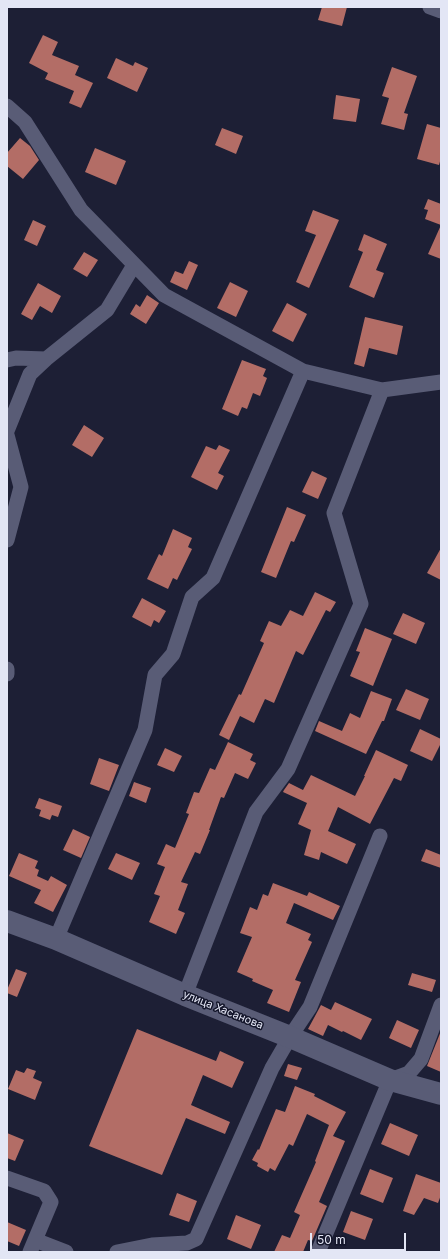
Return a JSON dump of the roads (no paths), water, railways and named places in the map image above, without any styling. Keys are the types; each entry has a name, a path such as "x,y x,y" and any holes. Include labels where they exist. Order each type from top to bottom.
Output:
{"street":[{"path":"430,7 441,11"},
{"path":"7,106 24,122 81,210 164,295 303,371 382,390 441,382"},
{"path":"7,431 10,409 30,374 46,359 107,310 134,265"},
{"path":"7,360 16,358 46,359"},
{"path":"56,939 145,730 155,675 173,654 192,597 212,578 303,371"},
{"path":"185,995 256,812 288,769 361,604 334,513 382,390"},
{"path":"7,435 21,487 7,540"},
{"path":"7,669 7,674"},
{"path":"117,1252 152,1245 187,1243 196,1239 272,1068 310,1007 380,836"},
{"name":"улица Хасанова","path":"7,921 56,939 185,995 290,1037 390,1080 441,1094"},
{"path":"318,1252 390,1080 409,1073 420,1059 441,1006"},
{"path":"7,1178 44,1191 51,1202 33,1246 66,1252"}]}
